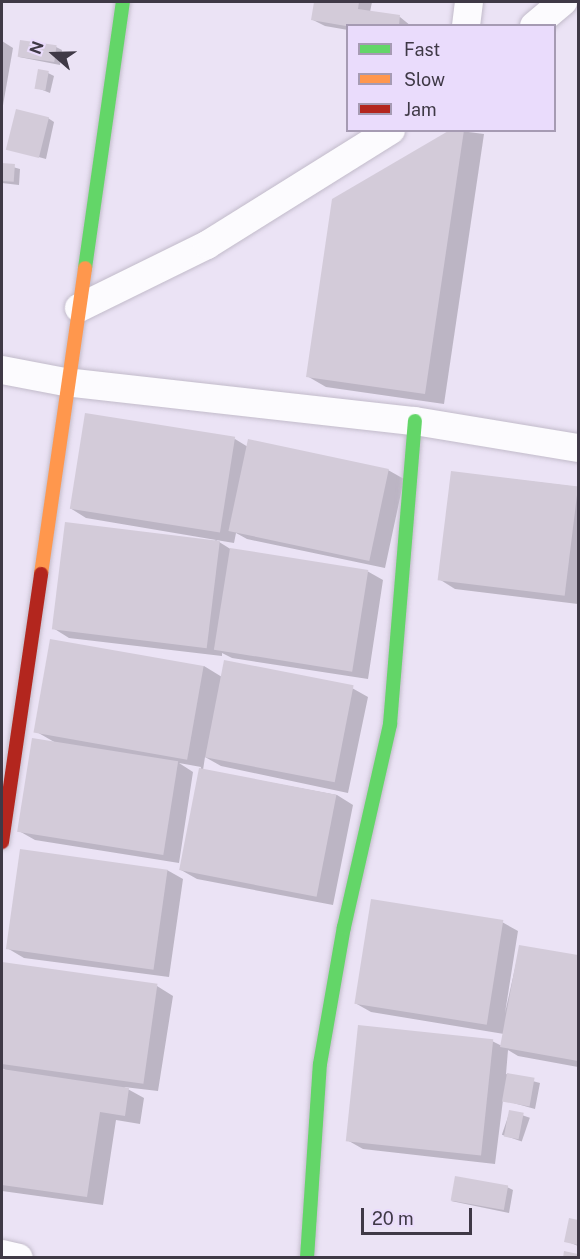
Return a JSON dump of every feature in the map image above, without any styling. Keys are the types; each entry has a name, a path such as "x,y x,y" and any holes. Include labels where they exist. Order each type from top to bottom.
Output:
{"street":[{"path":"2,842 65,382 79,308 123,2"},
{"path":"466,24 469,2"},
{"path":"536,24 564,2"},
{"path":"79,308 207,245 388,132"},
{"path":"2,370 65,382 415,422 579,448"},
{"path":"307,1257 320,1064 344,927 390,724 415,422"},
{"path":"2,1254 19,1257"}],"building":[{"path":"314,2 359,2 358,9 400,15 399,24 346,24 346,26 311,20"},
{"path":"20,40 57,45 54,62 18,57"},
{"path":"38,69 49,71 45,91 35,89"},
{"path":"16,109 49,117 39,158 6,150"},
{"path":"447,132 464,132 425,394 306,377 332,199"},
{"path":"2,163 15,164 14,182 2,181"},
{"path":"85,413 235,437 220,533 70,509"},
{"path":"248,439 389,469 369,561 228,531"},
{"path":"451,471 578,487 565,596 438,580"},
{"path":"65,522 220,541 207,648 52,629"},
{"path":"230,548 368,570 352,672 214,650"},
{"path":"50,639 204,666 187,760 34,733"},
{"path":"224,660 354,685 335,782 205,757"},
{"path":"32,738 178,761 163,855 17,832"},
{"path":"199,768 336,795 317,897 179,870"},
{"path":"20,849 168,870 153,970 6,949"},
{"path":"371,899 503,920 487,1025 354,1004"},
{"path":"519,945 578,955 578,1061 500,1047"},
{"path":"2,962 157,984 143,1084 2,1064"},
{"path":"358,1025 493,1039 481,1156 346,1141"},
{"path":"2,1069 129,1088 125,1116 100,1112 87,1197 2,1185"},
{"path":"507,1073 535,1078 530,1106 502,1102"},
{"path":"509,1110 524,1113 519,1139 504,1137"},
{"path":"455,1176 508,1185 504,1210 451,1201"},
{"path":"569,1218 578,1220 578,1245 564,1242"},
{"path":"564,1251 578,1254 577,1258 563,1258"}],"traffic: fast":[{"path":"85,268 123,2"},
{"path":"307,1258 320,1064 344,927 390,724 415,421"}],"traffic: slow":[{"path":"41,574 85,268"}],"traffic: jam":[{"path":"2,842 41,574"}]}
